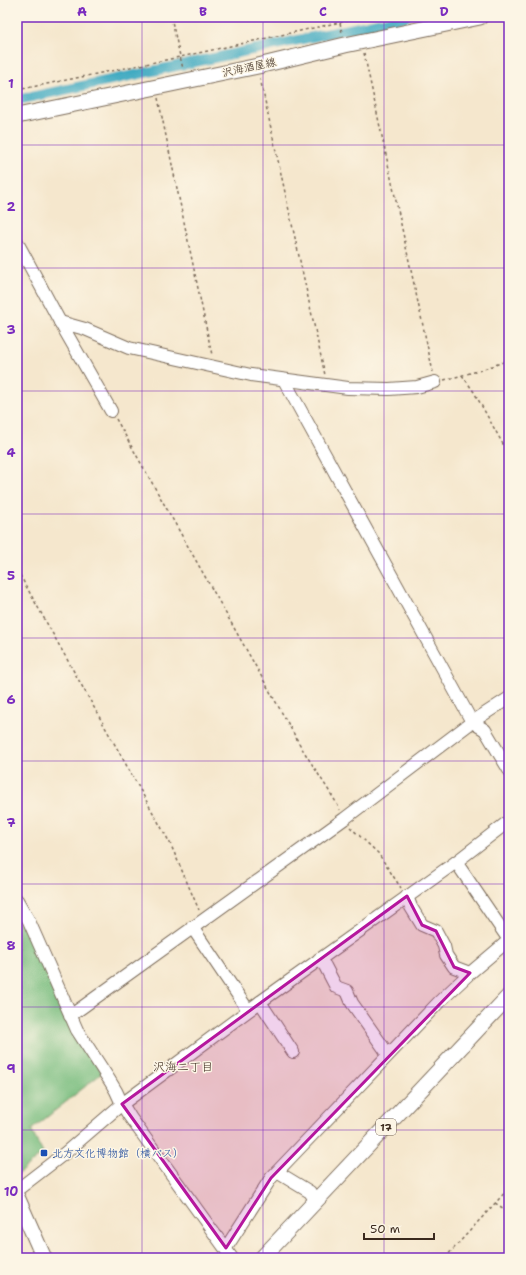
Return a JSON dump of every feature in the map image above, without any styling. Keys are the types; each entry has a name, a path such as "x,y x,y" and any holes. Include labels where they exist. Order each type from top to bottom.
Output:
{"main road":[{"name":"沢海酒屋線","path":"17,116 258,66 362,41 480,17"},
{"name":"17","path":"262,1258 509,996"},
{"path":"17,1197 44,1258"}],"street":[{"path":"17,242 60,322 111,411"},
{"path":"60,322 85,329 129,348 251,375 348,388 389,389 417,387 435,382"},
{"path":"284,380 472,722 485,730 509,770"},
{"path":"70,1016 344,819 472,722 509,698"},
{"path":"17,1190 65,1153 122,1104 248,1010 456,862 509,821"},
{"path":"17,900 29,921 77,1030 116,1091 122,1104 229,1253 271,1178 439,1002 509,940 456,862"},
{"path":"407,896 411,907 422,925 436,931 444,946 446,955 454,967 470,973"},
{"path":"192,927 248,1010"},
{"path":"319,959 325,966 336,987 347,991 352,1003 388,1054"},
{"path":"260,1002 292,1052"},
{"path":"277,1172 310,1192 316,1202"}],"path":[{"path":"171,17 186,80"},
{"path":"339,17 345,45"},
{"path":"17,90 364,17"},
{"path":"362,41 435,382 478,371 509,360"},
{"path":"258,66 323,370 330,386"},
{"path":"156,87 214,367"},
{"path":"462,375 474,392 509,455"},
{"path":"111,411 303,750 336,802 344,819 350,828 378,853 407,896"},
{"path":"17,570 170,843 203,919"},
{"path":"445,1258 509,1188"},
{"path":"495,1203 509,1212"}],"highlighted area":[{"path":"407,896 422,925 436,931 454,967 470,973 271,1178 226,1248 122,1104"}],"green space":[{"path":"23,920 102,1073 31,1130 43,1153 17,1175 17,924"}],"waterway":[{"path":"17,100 406,17"}],"place":[{"name":"北方文化博物館（横バス）","path":"44,1153"}],"district":[{"name":"沢海二丁目","path":"183,1067"}]}
